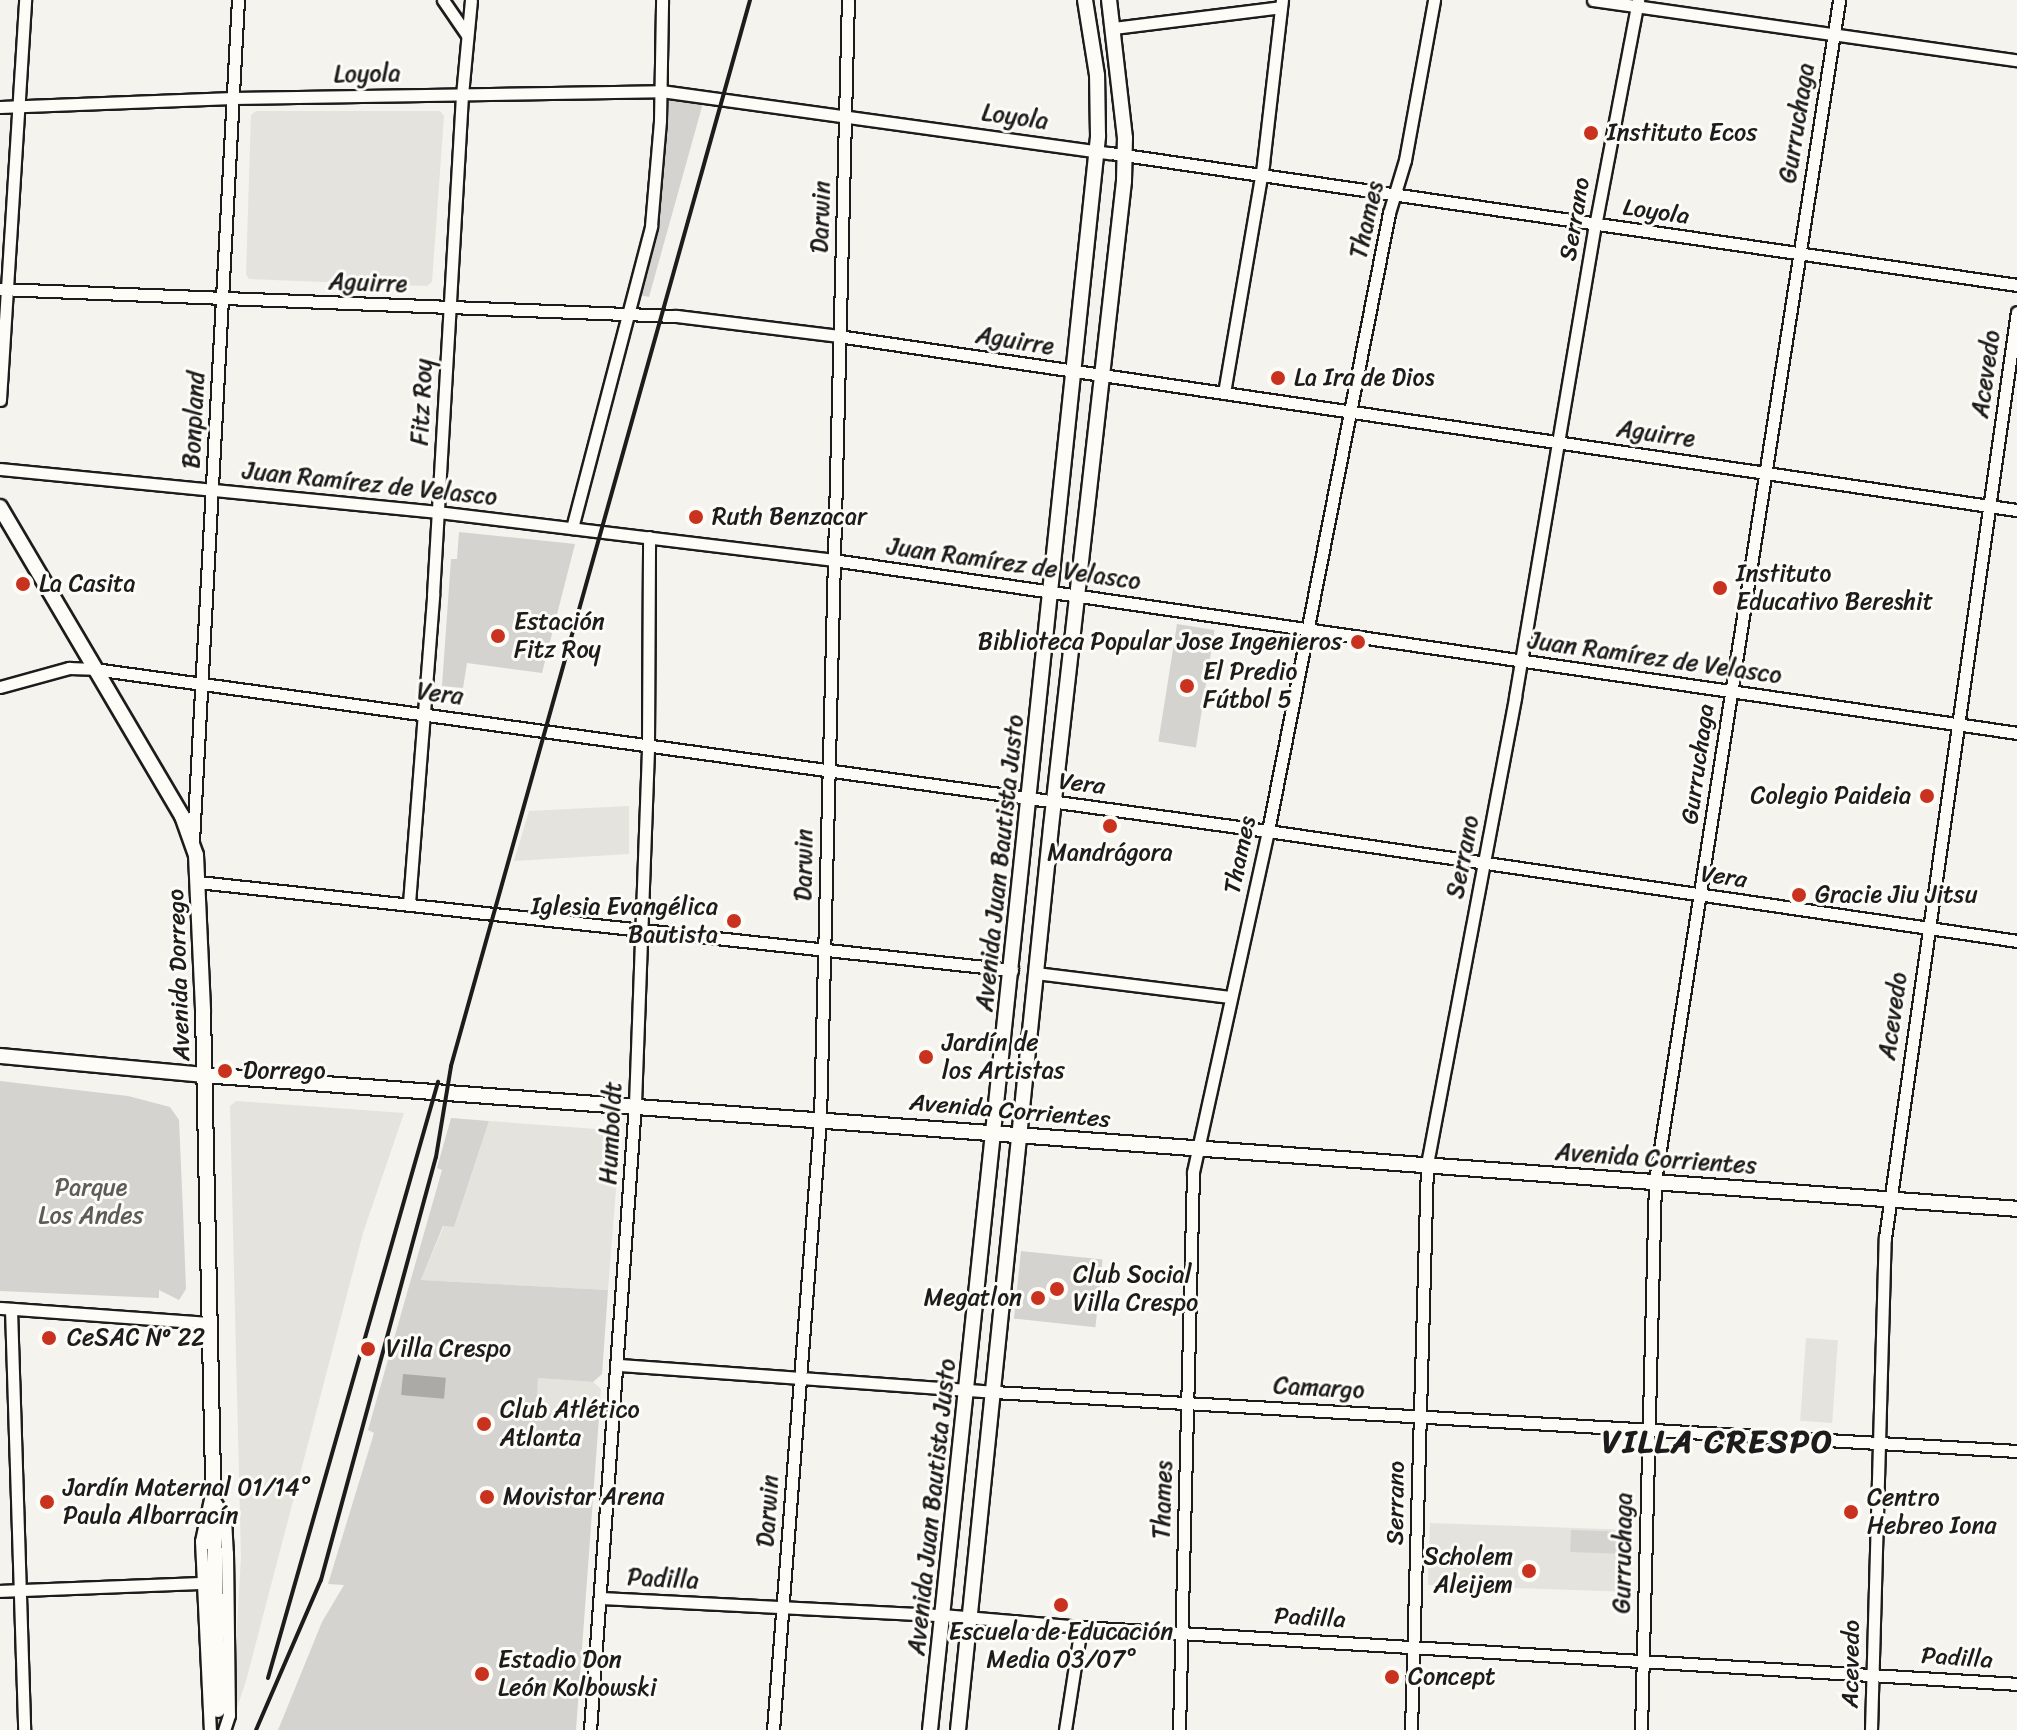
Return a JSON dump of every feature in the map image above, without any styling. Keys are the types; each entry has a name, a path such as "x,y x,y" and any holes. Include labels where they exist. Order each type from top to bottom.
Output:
{"main road":[{"name":"Avenida Juan Bautista Justo","path":"930,1730 1028,799 1053,590 1097,151 1097,75 1085,0"},
{"name":"Avenida Juan Bautista Justo","path":"958,1730 1022,1135 1035,973 1125,155 1110,1"},
{"name":"Avenida Dorrego","path":"0,507 182,816 193,842 198,882 210,1323 211,1494 219,1713"},
{"name":"Avenida Corrientes","path":"0,1056 203,1075 635,1104 2017,1209"}],"street":[{"path":"0,400 4,289 20,107 25,0"},
{"name":"Bonpland","path":"193,842 238,0"},
{"path":"443,0 467,35"},
{"name":"Fitz Roy","path":"409,903 438,512 462,95 471,0"},
{"path":"572,528 651,226 661,91 662,0"},
{"name":"Darwin","path":"773,1730 820,1119 848,0"},
{"name":"Thames","path":"1179,1730 1193,1172 1268,831 1394,195 1405,160 1434,0"},
{"path":"1593,0 1638,3 2017,60"},
{"name":"Gurruchaga","path":"1641,1730 1655,1181 1839,0"},
{"name":"Serrano","path":"1411,1730 1427,1164 1521,660 1595,226 1638,3"},
{"path":"1113,28 1282,4 1263,164 1258,177 1224,393"},
{"name":"Loyola","path":"0,107 233,98 661,91 2017,285"},
{"name":"Aguirre","path":"4,289 449,309 628,312 838,336 2017,510"},
{"name":"Acevedo","path":"1871,1730 1878,1444 1889,1199 2017,312"},
{"name":"Juan Ramírez de Velasco","path":"0,469 438,512 833,560 2017,733"},
{"name":"Humboldt","path":"590,1730 635,1104 648,744 649,537"},
{"name":"Vera","path":"0,687 69,668 94,669 1268,831 2017,941"},
{"path":"198,882 1012,970"},
{"path":"1035,973 1231,997"},
{"path":"24,1730 21,1590 6,1308 210,1323"},
{"name":"Camargo","path":"618,1365 994,1392 2017,1451"},
{"name":"Avenida Dorrego","path":"211,1494 202,1530 201,1583 224,1730"},
{"path":"0,1591 201,1583"},
{"name":"Padilla","path":"601,1598 942,1615 1081,1627 2017,1684"},
{"path":"1065,1730 1081,1627"},
{"name":"Avenida Dorrego","path":"210,1730 219,1713"}],"shaded area":[{"path":"256,111 440,111 444,116 432,282 427,286 249,279 246,274 251,115"},
{"path":"629,806 629,854 514,861 529,811"},
{"path":"236,1101 404,1113 363,1233 246,1681 236,1711 232,1711 241,1557 230,1106"},
{"path":"489,1121 610,1130 620,1139 608,1290 421,1280 444,1226 454,1227"},
{"path":"1806,1338 1838,1340 1832,1423 1800,1421"},
{"path":"403,1374 446,1378 444,1399 401,1395"},
{"path":"538,1378 593,1382 601,1389 599,1417 535,1412"},
{"name":"Scholem Aleijem","path":"1430,1523 1633,1530 1631,1592 1428,1585"}],"green space":[{"path":"671,100 703,103 649,297 640,295 655,227 664,105"},
{"name":"Estación Fitz Roy","path":"459,532 575,544 542,673 467,663 463,688 442,686 451,559 457,559"},
{"name":"El Predio Fútbol 5","path":"1177,624 1215,630 1196,747 1158,742"},
{"name":"Parque Los Andes","path":"0,1081 128,1096 170,1107 179,1120 186,1289 179,1300 159,1290 159,1298 0,1291"},
{"name":"Club Atlético Atlanta","path":"451,1118 489,1121 454,1227 443,1226 421,1280 608,1290 602,1374 593,1382 538,1378 536,1412 599,1417 576,1730 278,1730 322,1622 344,1585 328,1584 374,1433 368,1430 442,1170 437,1168"},
{"name":"Club Social Villa Crespo","path":"1021,1251 1103,1260 1095,1327 1014,1319"},
{"path":"1571,1530 1622,1532 1621,1554 1570,1552"}],"tunnel":[{"path":"218,1710 218,1730"}],"railway":[{"path":"256,1730 321,1580 436,1157 451,1066 750,0"},
{"path":"268,1678 438,1082"}],"place":[{"name":"Instituto Ecos","path":"1591,133"},
{"name":"La Ira de Dios","path":"1278,378"},
{"name":"Ruth Benzacar","path":"696,517"},
{"name":"La Casita","path":"23,584"},
{"name":"Instituto Educativo Bereshit","path":"1720,588"},
{"name":"Estación Fitz Roy","path":"498,636"},
{"name":"Biblioteca Popular Jose Ingenieros","path":"1358,642"},
{"name":"El Predio Fútbol 5","path":"1187,686"},
{"name":"Colegio Paideia","path":"1927,796"},
{"name":"Mandrágora","path":"1110,826"},
{"name":"Gracie Jiu Jitsu","path":"1799,895"},
{"name":"Iglesia Evangélica Bautista","path":"734,921"},
{"name":"Jardín de los Artistas","path":"926,1057"},
{"name":"Dorrego","path":"225,1071"},
{"name":"Club Social Villa Crespo","path":"1057,1289"},
{"name":"Megatlon","path":"1038,1298"},
{"name":"CeSAC Nº 22","path":"49,1338"},
{"name":"Villa Crespo","path":"368,1349"},
{"name":"Club Atlético Atlanta","path":"484,1424"},
{"name":"Movistar Arena","path":"487,1497"},
{"name":"Jardín Maternal 01/14° Paula Albarracín","path":"47,1502"},
{"name":"Centro Hebreo Iona","path":"1851,1512"},
{"name":"Scholem Aleijem","path":"1529,1571"},
{"name":"Escuela de Educación Media 03/07°","path":"1061,1605"},
{"name":"Estadio Don León Kolbowski","path":"482,1674"},
{"name":"Concept","path":"1392,1677"}],"district":[{"name":"VILLA CRESPO","path":"1718,1442"}]}
